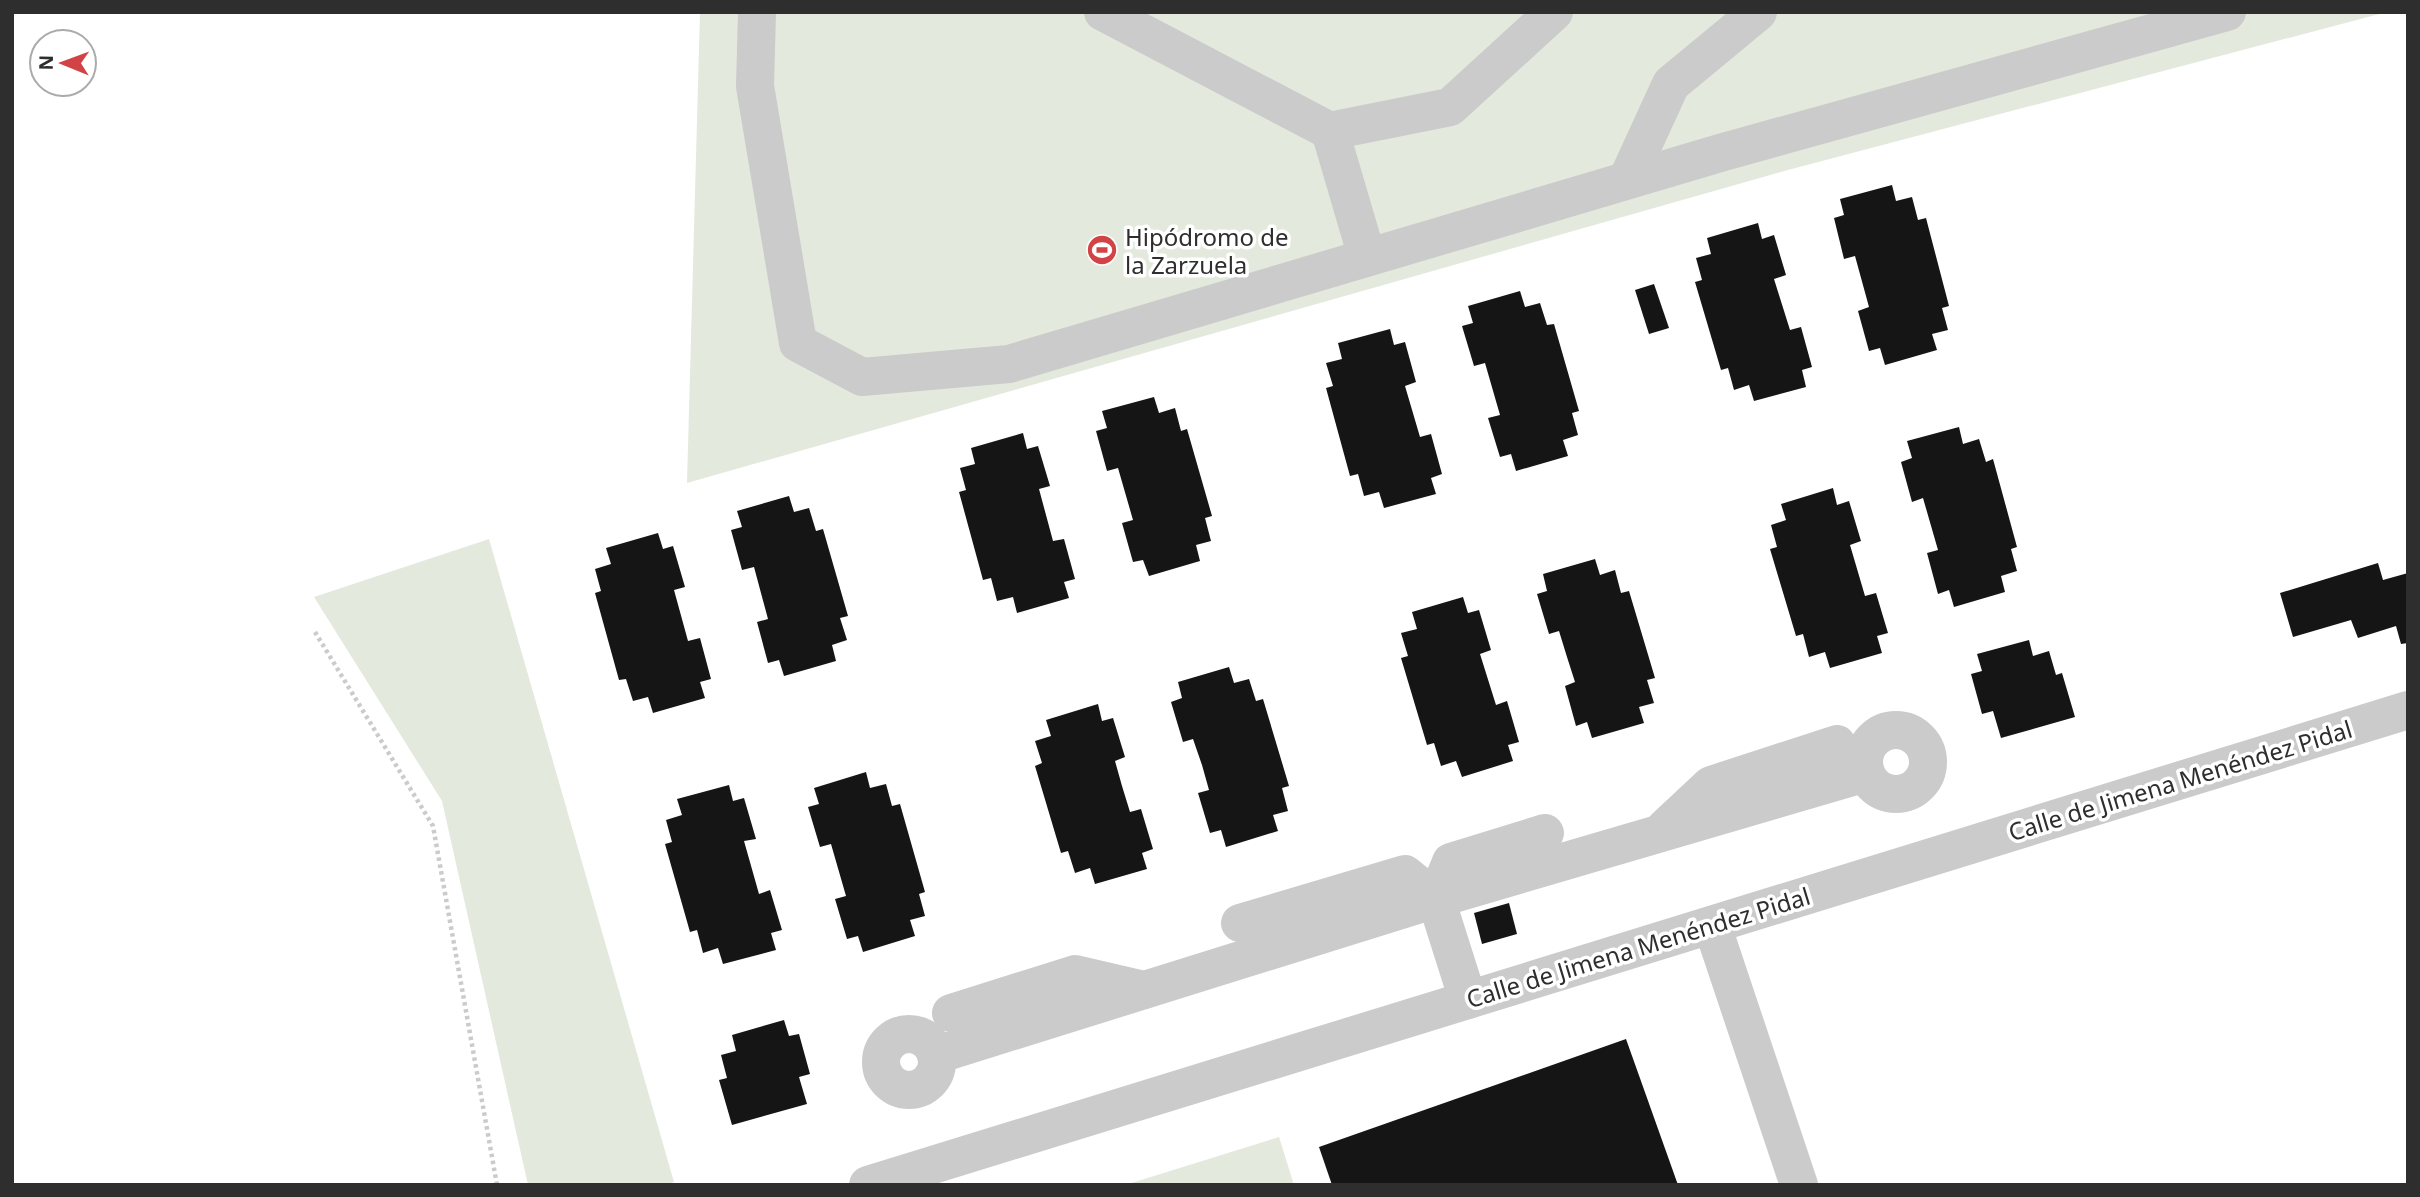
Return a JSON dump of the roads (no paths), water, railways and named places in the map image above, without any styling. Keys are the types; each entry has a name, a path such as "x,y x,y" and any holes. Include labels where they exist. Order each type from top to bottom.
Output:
{"street":[{"path":"757,12 755,86 798,343 862,377 1009,364 1627,180 2228,12"},
{"path":"1103,12 1330,131 1450,107 1554,12"},
{"path":"1627,180 1671,84 1758,12"},
{"path":"2113,44 2146,12"},
{"path":"1330,131 1367,257"},
{"name":"Calle de Jimena Menéndez Pidal","path":"868,1185 2408,710"},
{"path":"1658,835 1711,785 1837,744"},
{"path":"936,1055 1436,899 1866,774"},
{"path":"1436,899 1451,862 1545,833"},
{"path":"1240,923 1405,874 1436,899 1468,1000"},
{"path":"1712,925 1799,1185"},
{"path":"951,1013 1075,974 1144,990"}],"place":[{"name":"Hipódromo de la Zarzuela","path":"1102,250"}]}
